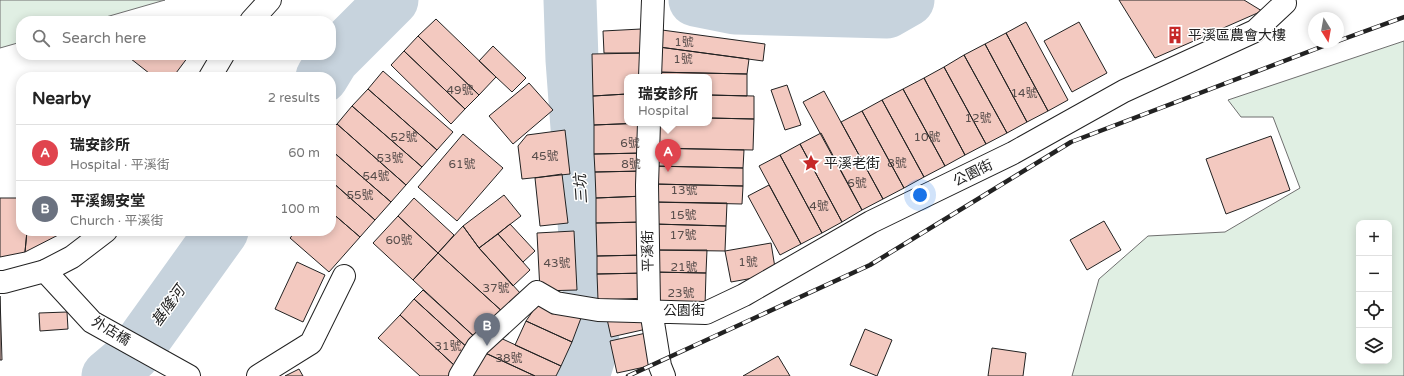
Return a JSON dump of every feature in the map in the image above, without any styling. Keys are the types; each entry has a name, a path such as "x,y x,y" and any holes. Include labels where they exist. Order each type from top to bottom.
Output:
{"street":[{"path":"256,16 270,0"},
{"path":"650,74 652,0"},
{"name":"公園街","path":"460,376 478,346 537,292 556,303 598,310 706,312 744,295 872,222 1014,153 1124,91 1255,31 1288,1"},
{"path":"213,72 220,60"},
{"name":"平溪街","path":"648,126 647,215 649,305 660,366 664,376"},
{"path":"0,282 45,271 72,257 99,236"},
{"name":"外店橋","path":"45,271 92,322 189,376"},
{"path":"258,376 311,343 344,276"}],"green space":[{"path":"0,0 165,0 109,16 16,16 16,43 0,48"},
{"path":"1404,41 1404,376 1072,376 1099,279 1148,236 1225,232 1300,188 1273,117 1241,117 1228,100"}],"building":[{"name":"平溪區農會大樓","path":"1119,0 1244,0 1262,11 1155,58"},
{"path":"436,19 496,77 479,95 418,36"},
{"path":"1026,22 1068,100 1048,111 1006,33"},
{"path":"1079,22 1107,73 1072,92 1044,41"},
{"path":"641,29 642,53 604,53 603,31"},
{"path":"662,30 765,44 763,61 659,47"},
{"path":"1006,33 1048,111 1027,122 985,44"},
{"path":"418,36 479,95 465,109 404,51"},
{"path":"985,44 1027,122 1007,133 964,55"},
{"path":"493,46 526,78 512,92 479,61"},
{"path":"659,47 749,59 747,74 653,72"},
{"path":"404,51 465,109 451,124 391,65"},
{"path":"642,53 642,74 624,74 624,94 593,96 592,54"},
{"path":"964,55 1007,133 986,144 944,67"},
{"path":"132,60 186,60 177,72 148,72"},
{"path":"944,67 986,144 965,155 924,78"},
{"path":"383,71 453,132 437,150 368,89"},
{"path":"653,72 747,74 747,96 712,95 712,74 653,74"},
{"path":"924,78 965,155 945,166 903,89"},
{"path":"529,83 553,110 513,144 489,116"},
{"path":"787,85 801,125 785,130 771,90"},
{"path":"368,89 437,150 422,167 352,106"},
{"path":"903,89 945,166 924,177 882,100"},
{"path":"824,91 883,199 862,210 803,102"},
{"path":"624,94 624,124 594,125 593,96"},
{"path":"712,95 754,96 754,119 712,118"},
{"path":"882,100 924,177 904,188 862,111"},
{"path":"352,106 422,167 406,185 337,124"},
{"path":"862,111 904,188 883,199 841,122"},
{"path":"712,118 754,119 753,150 651,148 651,126 712,126"},
{"path":"337,124 406,185 391,202 336,154"},
{"path":"624,124 624,126 643,126 644,153 594,154 594,125"},
{"path":"565,130 570,174 522,179 518,146 527,135"},
{"path":"821,133 862,210 842,222 800,144"},
{"path":"463,134 503,168 457,221 418,187"},
{"path":"1271,136 1290,190 1226,214 1206,159"},
{"path":"800,144 842,222 822,233 780,155"},
{"path":"651,148 744,150 743,168 651,166"},
{"path":"644,153 644,171 595,172 594,154"},
{"path":"336,154 391,202 375,220 336,185"},
{"path":"780,155 822,233 801,244 759,166"},
{"path":"651,166 743,168 743,186 654,184"},
{"path":"644,171 645,196 596,198 595,172"},
{"path":"562,174 568,223 540,226 535,178"},
{"path":"654,184 743,186 742,204 653,202"},
{"path":"336,185 375,220 360,237 336,216"},
{"path":"769,185 801,244 780,255 748,196"},
{"path":"504,195 521,216 479,248 463,226"},
{"path":"645,196 645,222 596,223 596,198"},
{"path":"0,198 16,198 16,236 27,236 25,252 0,257"},
{"path":"414,198 454,235 438,253 398,216"},
{"path":"653,202 727,203 726,226 653,224"},
{"path":"336,216 360,237 329,272 290,238 292,236 336,236"},
{"path":"398,216 438,253 413,280 373,243"},
{"path":"1104,221 1121,250 1087,270 1070,240"},
{"path":"645,222 646,255 597,256 596,223"},
{"path":"510,224 535,251 523,262 498,234"},
{"path":"653,224 726,226 725,251 652,250"},
{"path":"463,226 479,248 521,294 504,313 438,253"},
{"path":"574,231 577,290 540,291 537,233"},
{"path":"498,234 530,270 513,286 479,248"},
{"path":"27,236 56,236 25,252"},
{"path":"771,243 776,274 731,282 725,251"},
{"path":"652,250 707,250 706,273 651,272"},
{"path":"438,253 504,313 478,340 413,280"},
{"path":"646,255 647,273 597,274 597,256"},
{"path":"297,262 325,275 303,322 275,309"},
{"path":"651,272 706,273 705,306 651,305"},
{"path":"647,273 648,298 598,300 597,274"},
{"path":"423,290 478,340 470,350 414,299"},
{"path":"0,296 2,360 0,360"},
{"path":"414,299 470,350 455,366 400,315"},
{"path":"539,302 584,310 572,342 526,321"},
{"path":"67,312 68,329 40,331 39,313"},
{"path":"400,315 455,366 454,376 420,376 378,338"},
{"path":"648,316 651,328 611,337 607,319"},
{"path":"526,321 572,342 561,366 515,345"},
{"path":"865,329 892,340 877,376 850,365"},
{"path":"646,333 654,365 617,373 610,341"},
{"path":"494,335 561,366 556,376 535,376 485,353"},
{"path":"992,348 1026,353 1023,376 988,376"},
{"path":"479,350 535,376 466,376"},
{"path":"778,356 790,376 743,376"},
{"path":"299,369 303,376 285,376"}],"waterway":[{"name":"基隆河","path":"336,56 392,0"},
{"name":"三坑","path":"570,0 572,60 593,344 583,376"},
{"name":"基隆河","path":"695,0 735,8 887,12 908,0"},
{"name":"基隆河","path":"325,72 332,60"},
{"name":"基隆河","path":"108,376 133,355 218,236"}],"railway":[{"path":"1344,39 1404,17"},
{"path":"628,376 870,265 1071,142 1318,48"}],"place":[{"name":"平溪區農會大樓","path":"1175,35"},
{"name":"平溪老街","path":"811,163"},
{"name":"瑞安診所","path":"668,172"},
{"name":"平溪錫安堂","path":"487,346"}]}
